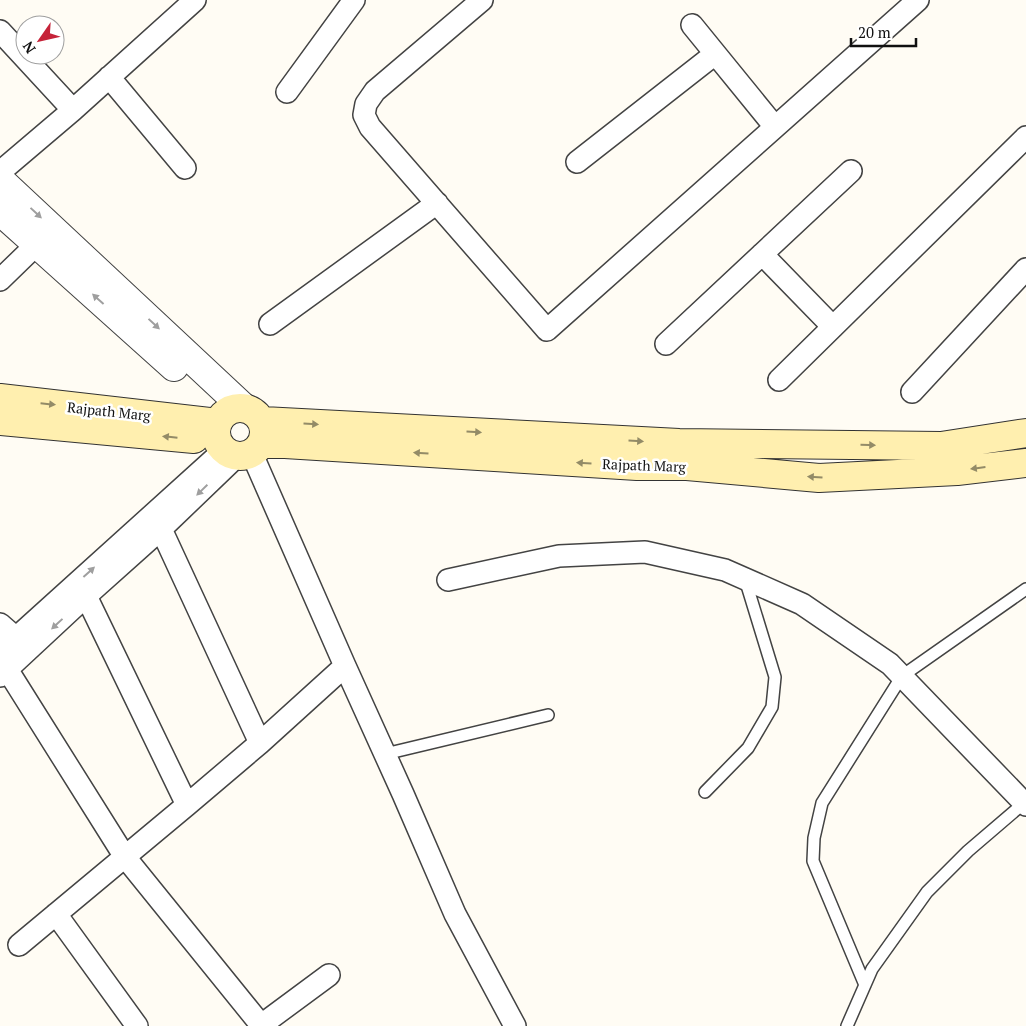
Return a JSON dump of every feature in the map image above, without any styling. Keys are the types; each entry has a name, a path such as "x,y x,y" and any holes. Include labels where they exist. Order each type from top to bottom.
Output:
{"main road":[{"name":"Rajpath Marg","path":"0,398 286,444 637,466 687,466 819,478 957,471 1026,463"},
{"name":"Rajpath Marg","path":"0,421 238,435 679,443 941,446 1026,433"}],"street":[{"path":"287,92 354,0"},
{"path":"482,0 375,91 366,104 364,115 370,127 547,330 918,0"},
{"path":"0,172 73,110 186,3"},
{"path":"692,25 775,127"},
{"path":"0,31 73,110"},
{"path":"578,162 715,54"},
{"path":"109,77 185,168"},
{"path":"780,380 1026,137"},
{"path":"666,344 851,171"},
{"path":"0,180 238,435 385,754 454,914 515,1026"},
{"path":"270,324 437,203"},
{"path":"0,211 238,435"},
{"path":"0,280 37,244"},
{"path":"762,254 833,327"},
{"path":"912,392 1026,269"},
{"path":"4,653 86,596 161,529 238,435"},
{"path":"4,653 238,435"},
{"path":"161,529 260,743"},
{"path":"448,580 559,556 645,552 725,570 802,604 890,664 1025,804"},
{"path":"86,596 187,805"},
{"path":"4,653 125,857 261,1025 329,975"},
{"path":"19,945 260,743 345,666"},
{"path":"56,914 137,1026"}],"lane":[{"path":"705,792 748,748 772,707 775,677 745,579"},
{"path":"865,986 813,861 814,838 822,803 902,676 1026,589"},
{"path":"385,754 548,715"},
{"path":"847,1026 872,969 927,892 968,851 1025,804"}]}
